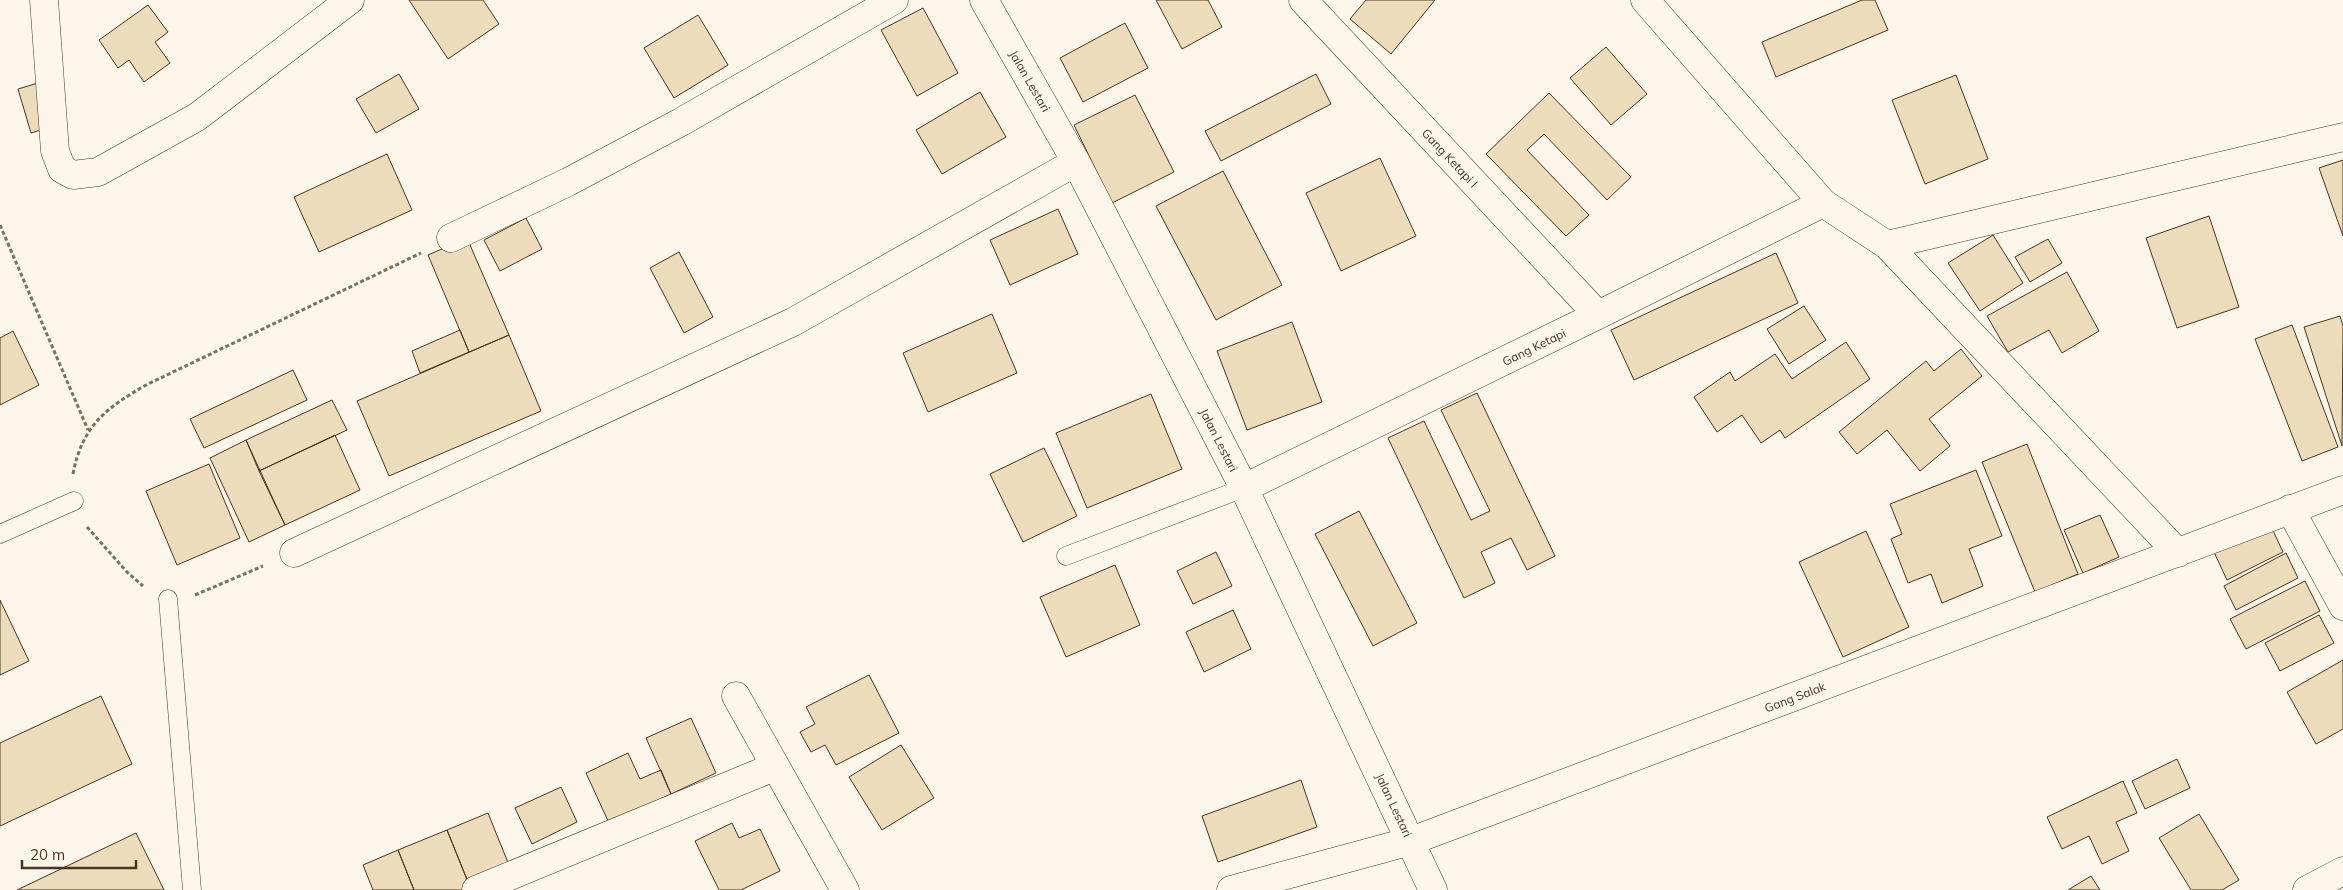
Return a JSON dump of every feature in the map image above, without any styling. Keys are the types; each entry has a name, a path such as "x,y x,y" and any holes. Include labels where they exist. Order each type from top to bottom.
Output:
{"street":[{"path":"44,0 55,152 62,170 73,175 98,172 197,117 350,0"},
{"path":"451,238 568,182 681,122 894,0"},
{"name":"Jalan Lestari","path":"984,0 1076,162 1244,488 1433,890"},
{"name":"Gang Ketapi I","path":"1303,0 1598,316"},
{"path":"1645,0 1823,203 1887,245 2178,554"},
{"path":"1887,245 2343,137"},
{"path":"294,553 793,322 1076,162"},
{"name":"Gang Ketapi","path":"1244,488 1598,316 1823,203"},
{"name":"Gang Salak","path":"1231,890 1411,841 2178,554 2343,490"},
{"path":"2290,509 2343,606"},
{"path":"736,696 774,767 845,890"},
{"path":"476,890 774,767"},
{"path":"2307,890 2343,871"}],"lane":[{"path":"1066,556 1244,488"},
{"path":"0,534 74,501"},
{"path":"168,599 192,890"}],"path":[{"path":"0,225 88,430"},
{"path":"294,553 208,591 190,597 168,599 140,584 89,530 74,501 72,477 76,453 88,430 103,413 146,385 451,238"}],"building":[{"path":"409,0 483,0 499,24 448,59"},
{"path":"1156,0 1208,0 1222,27 1182,49"},
{"path":"1366,0 1435,0 1391,54 1350,19"},
{"path":"1862,0 1875,0 1888,30 1776,77 1762,42"},
{"path":"148,5 168,32 155,42 170,63 144,82 129,60 118,68 99,40"},
{"path":"923,8 958,73 917,96 881,30"},
{"path":"698,15 728,65 674,98 644,48"},
{"path":"1125,23 1148,68 1083,102 1060,58"},
{"path":"1606,47 1647,94 1611,125 1570,78"},
{"path":"399,74 419,109 376,133 356,99"},
{"path":"1316,74 1331,104 1221,161 1205,131"},
{"path":"1956,75 1988,159 1925,184 1892,100"},
{"path":"38,83 51,127 31,133 18,89"},
{"path":"980,92 1006,137 942,174 916,130"},
{"path":"1549,93 1631,177 1607,200 1544,134 1527,150 1589,215 1566,236 1486,154"},
{"path":"1135,95 1174,172 1112,203 1074,125"},
{"path":"387,154 412,210 319,252 294,197"},
{"path":"1380,158 1416,236 1341,271 1306,193"},
{"path":"2343,160 2343,236 2319,168"},
{"path":"1223,171 1282,285 1216,320 1156,206"},
{"path":"1058,209 1078,254 1010,285 990,240"},
{"path":"2209,216 2239,307 2177,328 2146,238"},
{"path":"526,218 542,249 500,271 484,240"},
{"path":"1993,235 2023,283 1980,311 1948,263"},
{"path":"467,238 509,335 469,352 428,255"},
{"path":"2048,239 2062,263 2030,282 2015,257"},
{"path":"679,252 713,317 684,333 650,268"},
{"path":"1776,253 1798,303 1634,380 1611,330"},
{"path":"2067,272 2099,331 2062,353 2049,330 2008,352 1987,316"},
{"path":"1804,306 1826,340 1789,364 1767,329"},
{"path":"992,314 1017,373 928,412 903,353"},
{"path":"2340,316 2343,326 2342,446 2304,327"},
{"path":"1292,322 1322,402 1247,430 1217,351"},
{"path":"2292,325 2338,447 2302,461 2255,339"},
{"path":"460,330 469,352 420,373 412,351"},
{"path":"13,331 39,385 0,405 0,338"},
{"path":"509,335 541,411 389,476 357,401"},
{"path":"1846,342 1870,379 1785,438 1780,430 1761,443 1742,415 1717,432 1694,397 1730,372 1735,381 1775,354 1792,379"},
{"path":"1961,349 1982,376 1929,419 1950,446 1920,471 1887,430 1857,454 1839,432 1926,361 1934,371"},
{"path":"293,370 307,400 204,448 190,419"},
{"path":"1477,393 1555,556 1527,570 1511,538 1481,552 1495,583 1464,598 1388,438 1424,421 1471,520 1490,511 1441,410"},
{"path":"1151,394 1182,469 1087,508 1056,433"},
{"path":"332,400 347,430 259,471 246,440"},
{"path":"335,435 360,490 285,525 259,471"},
{"path":"246,440 285,525 249,542 210,458"},
{"path":"2027,444 2078,574 2035,592 1982,462"},
{"path":"1044,448 1077,516 1023,542 990,474"},
{"path":"209,464 240,538 177,565 146,491"},
{"path":"1976,470 2002,536 1969,549 1983,586 1942,603 1931,574 1908,583 1891,539 1902,534 1890,504"},
{"path":"1359,511 1417,623 1373,646 1315,534"},
{"path":"2100,515 2119,557 2083,573 2064,530"},
{"path":"2269,522 2283,552 2227,580 2213,550"},
{"path":"1866,531 1909,627 1843,657 1799,562"},
{"path":"1216,552 1232,586 1193,604 1177,571"},
{"path":"2286,553 2298,578 2236,610 2224,586"},
{"path":"1115,565 1140,625 1066,657 1040,597"},
{"path":"2305,581 2320,611 2246,649 2230,619"},
{"path":"0,600 29,661 0,675"},
{"path":"1233,610 1251,649 1204,672 1186,632"},
{"path":"2319,615 2334,643 2280,671 2265,643"},
{"path":"2343,660 2343,729 2316,744 2287,692"},
{"path":"869,675 899,733 836,765 825,745 811,752 800,732 815,724 806,707"},
{"path":"101,696 132,764 0,826 0,743"},
{"path":"691,718 716,773 671,794 646,738"},
{"path":"901,745 934,798 882,830 849,777"},
{"path":"628,753 640,779 661,770 671,794 609,823 586,773"},
{"path":"2177,759 2190,788 2145,809 2132,781"},
{"path":"1301,780 1317,827 1218,862 1202,816"},
{"path":"2123,781 2137,813 2116,822 2129,851 2102,864 2089,836 2062,849 2047,817"},
{"path":"561,787 577,822 532,844 515,808"},
{"path":"488,813 511,870 470,887 447,830"},
{"path":"2199,814 2239,880 2222,890 2191,890 2159,838"},
{"path":"732,823 739,838 760,829 780,871 741,890 719,890 695,841"},
{"path":"447,830 470,887 462,890 414,890 398,850"},
{"path":"136,833 164,890 17,890"},
{"path":"398,850 414,890 373,890 363,865"},
{"path":"2091,876 2100,890 2068,890"}]}
